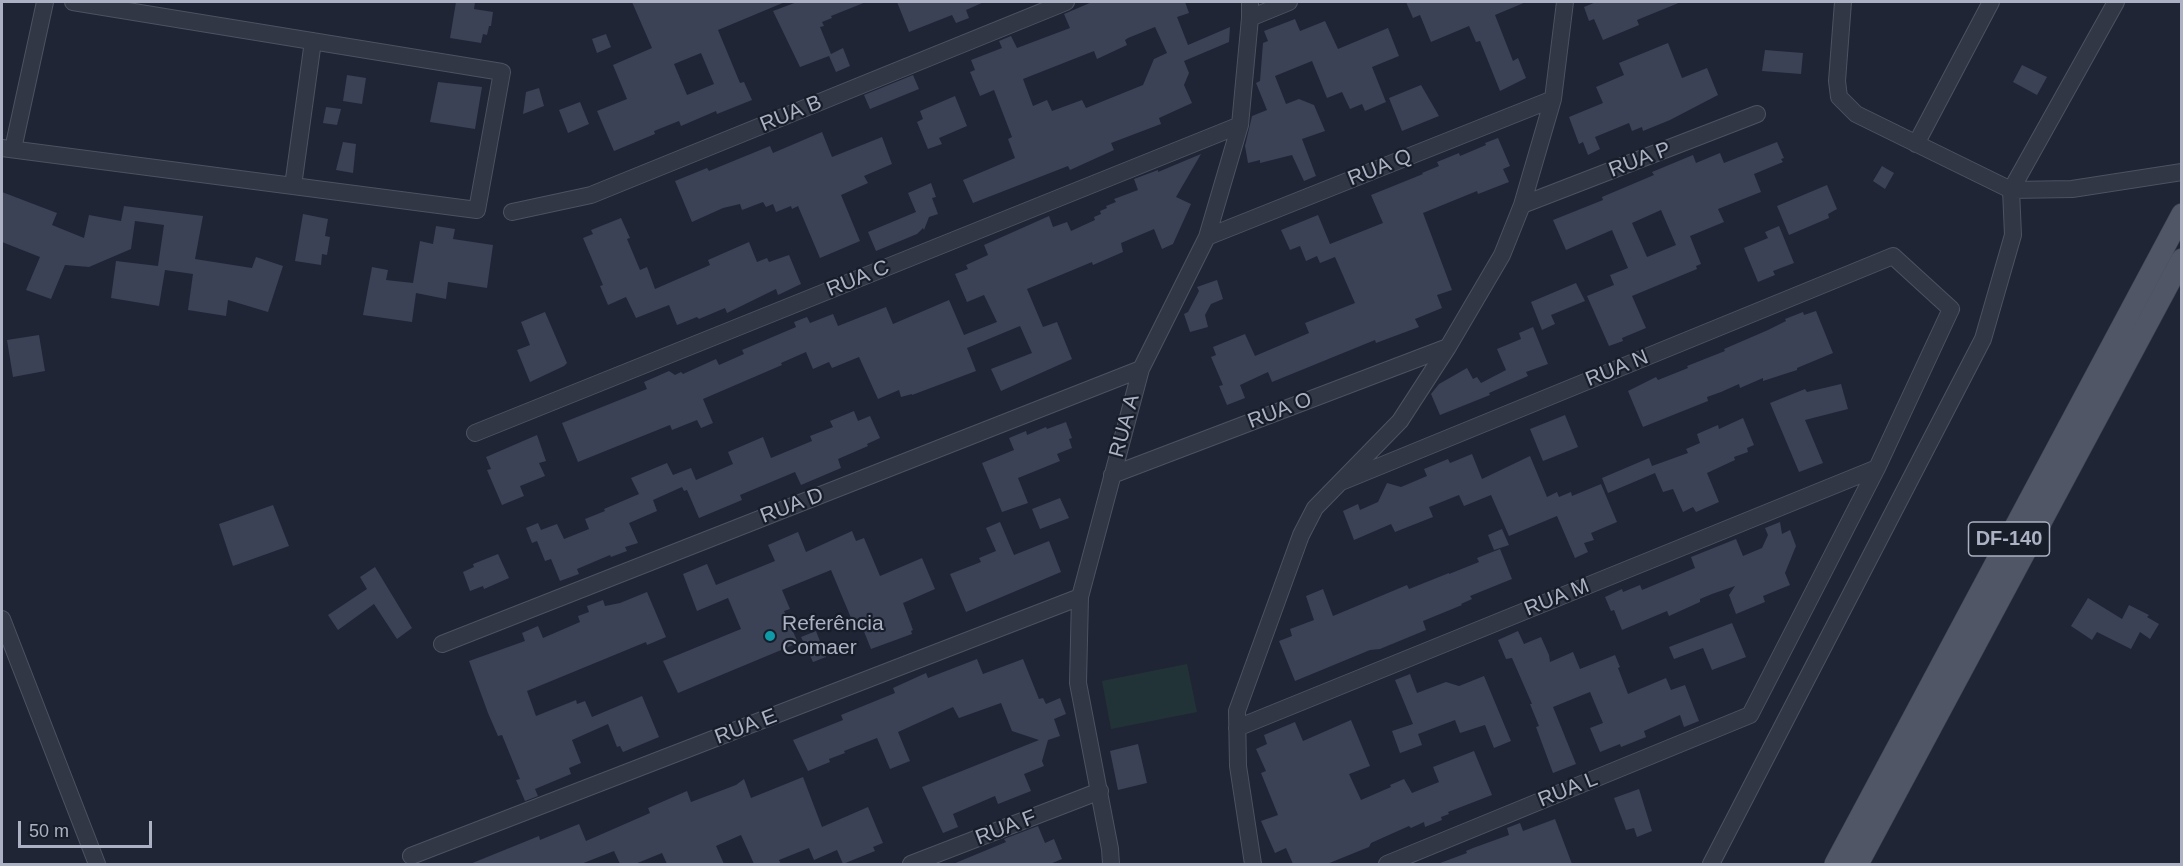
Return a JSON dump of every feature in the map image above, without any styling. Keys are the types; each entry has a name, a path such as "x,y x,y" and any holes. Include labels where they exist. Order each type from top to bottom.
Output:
{"main road":[{"name":"DF-140","path":"1835,864 2181,214"},
{"name":"DF-140","path":"1858,864 2181,259"}],"street":[{"path":"45,2 7,149 477,210 502,72 73,2"},
{"name":"RUA B","path":"512,212 591,195 1066,2"},
{"path":"1250,10 1289,2"},
{"path":"1253,864 1238,766 1237,711 1301,535 1315,508 1400,421 1448,347 1502,255 1522,205 1553,99 1565,2"},
{"path":"1843,2 1837,81 1839,97 1856,114 2011,190 2072,189 2181,172"},
{"path":"1916,144 1991,2"},
{"path":"1711,864 1983,339 2013,235 2011,190 2116,2"},
{"name":"RUA A","path":"1111,864 1100,791 1078,683 1080,597 1141,369 1207,237 1240,125 1250,10"},
{"path":"293,186 313,41"},
{"name":"RUA Q","path":"1207,237 1553,99"},
{"name":"RUA P","path":"1522,205 1757,114"},
{"name":"RUA C","path":"476,433 1240,125"},
{"name":"RUA N","path":"1341,482 1893,256 1951,309 1877,468"},
{"name":"RUA O","path":"1112,475 1448,347"},
{"name":"RUA D","path":"442,644 1141,369"},
{"name":"RUA L","path":"1387,864 1750,714 1877,468"},
{"name":"RUA M","path":"1237,728 1877,468"},
{"name":"RUA E","path":"411,856 1080,597"},
{"path":"2,619 97,864"},
{"name":"RUA F","path":"911,864 1100,791"}],"shaded area":[{"path":"1187,664 1197,712 1111,729 1102,681"}],"building":[{"path":"456,2 475,2 474,9 493,12 491,26 489,26 487,35 483,34 481,43 450,38"},
{"path":"632,2 785,2 718,30 740,83 744,82 752,100 717,114 716,111 681,126 679,121 614,151 597,111 627,99 613,65 652,48","holes":["701,53 714,84 687,95 674,64"]},
{"path":"797,2 866,2 831,16 832,18 822,22 824,26 820,27 831,54 843,48 850,66 836,72 829,56 800,67 773,11"},
{"path":"897,2 984,2 966,10 969,18 956,23 952,15 909,32"},
{"path":"1092,2 1185,2 1189,13 1177,17 1188,45 1230,27 1229,42 1184,61 1189,73 1184,85 1192,103 1159,118 1161,124 1111,143 1114,150 1070,170 1068,166 973,203 963,180 1015,158 1008,139 1012,137 994,90 980,96 970,72 975,70 971,60 1002,48 999,41 1011,36 1017,48 1070,28 1064,14","holes":["1155,27 1167,53 1154,59 1143,85 1086,108 1082,100 1052,111 1047,100 1033,106 1023,79 1094,51 1097,59 1127,45 1125,40 1128,38"]},
{"path":"1406,2 1526,2 1495,15 1513,61 1518,58 1526,78 1500,91 1480,41 1476,42 1469,26 1431,42 1420,15 1413,18"},
{"path":"1596,2 1681,2 1637,20 1639,25 1603,40 1594,19 1589,21 1584,7"},
{"path":"1295,19 1300,31 1325,21 1338,49 1388,28 1399,56 1372,67 1386,102 1365,111 1362,104 1350,109 1342,92 1327,98 1312,61 1275,76 1286,104 1299,99 1314,105 1325,131 1302,139 1316,176 1304,181 1292,155 1260,163 1260,160 1248,163 1245,146 1252,116 1267,110 1256,83 1260,81 1263,43 1268,41 1264,31"},
{"path":"606,34 611,47 597,53 592,39"},
{"path":"1668,43 1682,78 1707,68 1718,95 1643,131 1642,127 1632,131 1629,123 1595,137 1600,149 1588,155 1583,142 1579,144 1569,117 1603,103 1596,87 1624,75 1619,63"},
{"path":"1765,50 1803,53 1801,74 1762,71"},
{"path":"2022,65 2047,77 2037,95 2013,82"},
{"path":"347,75 366,78 362,104 343,101"},
{"path":"913,75 919,89 870,109 864,95"},
{"path":"438,82 482,87 475,129 430,122"},
{"path":"1421,85 1439,116 1402,131 1389,98"},
{"path":"539,88 544,106 523,114 526,92"},
{"path":"955,96 967,126 939,138 942,144 928,149 917,122 923,119 920,111"},
{"path":"580,102 589,124 568,133 559,110"},
{"path":"326,107 341,109 337,125 323,123"},
{"path":"822,132 832,157 882,137 892,164 864,176 868,183 841,195 860,241 820,258 798,206 792,209 791,206 776,212 773,204 766,207 763,202 742,210 740,204 723,208 692,222 675,181 707,168 709,171 770,146 773,153"},
{"path":"1498,138 1510,166 1503,169 1509,182 1478,194 1477,191 1423,213 1452,290 1437,295 1442,308 1415,319 1419,327 1376,343 1375,340 1272,382 1268,372 1240,385 1245,398 1227,405 1219,386 1223,385 1211,357 1216,355 1213,347 1245,334 1255,356 1309,333 1305,323 1355,303 1335,257 1320,263 1317,256 1306,261 1300,246 1290,250 1281,230 1318,215 1330,244 1383,223 1371,195 1439,166 1437,162 1459,153 1460,156"},
{"path":"343,142 356,144 353,173 336,170"},
{"path":"1777,142 1784,158 1781,159 1783,162 1754,174 1761,192 1718,209 1724,222 1690,236 1701,264 1696,266 1697,269 1632,296 1646,328 1609,346 1587,296 1614,285 1610,275 1628,268 1612,230 1566,250 1553,220 1603,200 1602,197 1654,175 1652,172 1693,155 1696,163 1720,153 1724,163","holes":["1661,210 1676,245 1647,257 1632,223"]},
{"path":"1201,154 1176,197 1191,204 1173,244 1162,249 1154,229 1121,243 1123,252 1093,265 1092,262 1027,289 1043,327 1057,322 1072,359 1001,391 991,369 1032,353 1020,326 967,348 976,371 912,395 901,397 899,390 878,399 859,357 832,368 829,362 813,369 806,352 781,363 782,365 703,399 713,423 701,428 697,420 672,430 670,425 578,462 562,423 647,389 644,382 669,371 675,375 681,372 683,374 716,359 719,365 744,354 742,350 796,327 794,322 807,317 810,323 833,314 838,326 886,307 893,324 949,300 964,335 997,322 984,295 967,302 955,274 968,269 966,265 988,255 984,245 1049,216 1053,227 1067,222 1071,231 1095,220 1094,217 1101,214 1100,211 1116,202 1114,199 1138,190 1134,179 1158,170 1158,172"},
{"path":"1882,166 1894,173 1885,189 1873,181"},
{"path":"931,183 936,197 932,198 938,214 929,217 924,230 923,228 917,234 876,251 868,232 916,212 908,193"},
{"path":"1827,185 1837,209 1828,214 1829,218 1789,235 1777,206"},
{"path":"2,192 57,213 52,225 84,238 89,215 121,221 124,206 203,216 195,259 252,268 256,257 283,266 268,312 228,300 226,316 188,310 193,274 165,270 159,306 111,298 116,261 158,266 164,225 135,221 131,249 89,267 65,265 51,299 26,290 40,257 2,242"},
{"path":"303,214 328,219 325,236 330,237 327,255 322,254 321,265 295,261"},
{"path":"621,218 640,270 647,267 655,289 710,265 708,260 749,242 757,262 767,258 769,262 789,255 801,284 778,295 776,289 727,313 725,308 677,325 669,305 636,318 626,297 608,305 600,286 603,285 583,238 593,234 591,230"},
{"path":"436,226 455,229 453,239 493,245 487,288 448,282 446,299 416,293 412,322 363,315 372,267 388,270 386,280 413,283 420,241 433,244"},
{"path":"1779,226 1794,263 1773,271 1775,275 1758,282 1744,248 1768,238 1765,232"},
{"path":"1217,280 1223,299 1211,304 1205,315 1208,327 1190,332 1184,314 1188,312 1199,291 1197,287"},
{"path":"1576,283 1585,301 1551,315 1555,324 1542,330 1531,302"},
{"path":"1816,311 1833,353 1797,368 1797,370 1763,381 1763,378 1740,388 1739,384 1707,397 1708,401 1643,427 1628,391 1656,377 1658,380 1688,368 1687,366 1725,351 1724,349 1786,321 1785,319 1803,312 1804,315"},
{"path":"545,312 567,363 530,382 517,350 530,345 521,322"},
{"path":"1533,327 1548,364 1526,372 1528,376 1489,393 1490,395 1440,415 1431,394 1439,384 1467,368 1473,379 1477,377 1481,383 1506,370 1497,349 1521,339 1519,333"},
{"path":"39,335 45,371 13,377 7,340"},
{"path":"1841,384 1848,409 1805,420 1823,463 1799,472 1770,403 1805,389 1807,392"},
{"path":"854,411 858,421 870,416 880,438 838,459 841,468 801,485 795,472 740,495 742,500 699,518 687,490 684,491 682,487 653,500 657,511 629,523 638,543 625,547 627,551 611,557 610,555 577,569 579,574 560,581 551,559 545,561 537,541 532,543 526,528 538,523 541,530 557,524 564,539 589,529 585,519 639,494 631,478 667,463 673,475 691,468 696,480 733,464 728,452 763,437 771,458 812,441 810,436 833,427 830,421"},
{"path":"1565,415 1578,447 1543,461 1530,429"},
{"path":"1743,418 1754,445 1747,448 1748,452 1734,457 1735,460 1707,473 1719,502 1696,512 1693,507 1683,512 1673,489 1663,492 1655,473 1608,493 1602,478 1649,458 1652,466 1688,453 1686,449 1700,443 1697,434 1718,425 1719,429"},
{"path":"1066,422 1072,438 1069,439 1072,448 1057,454 1060,461 1018,478 1028,503 1002,512 982,463 1014,450 1009,438 1026,431 1027,435"},
{"path":"537,435 546,461 539,463 545,476 520,486 524,496 502,505 487,470 491,469 486,457"},
{"path":"1472,454 1482,479 1530,456 1547,497 1557,492 1559,497 1571,492 1572,496 1601,484 1617,522 1591,533 1594,540 1584,543 1588,552 1575,558 1557,516 1509,536 1491,495 1464,506 1459,495 1429,507 1433,517 1395,532 1391,524 1354,540 1343,511 1358,504 1360,510 1378,502 1387,483 1401,487 1427,476 1424,469 1448,459 1450,463"},
{"path":"1060,498 1069,518 1040,529 1032,509"},
{"path":"273,505 289,546 233,566 219,524"},
{"path":"1000,522 1014,555 1049,541 1061,572 966,612 950,574 981,562 979,558 996,551 986,528"},
{"path":"1780,522 1782,534 1790,530 1796,546 1785,573 1790,585 1763,596 1765,602 1736,614 1729,595 1735,586 1700,599 1700,602 1669,616 1667,611 1622,630 1614,610 1611,611 1605,597 1622,589 1623,592 1640,585 1642,590 1695,568 1691,557 1736,539 1743,556 1762,548 1768,535 1765,528"},
{"path":"1502,529 1509,545 1494,550 1488,535"},
{"path":"852,531 856,541 864,538 880,576 922,558 935,589 903,603 913,630 912,634 871,649 862,622 854,625 831,570 782,590 790,609 784,611 798,643 678,693 663,661 741,629 728,598 697,611 683,574 707,564 716,585 775,561 768,545 798,532 806,552"},
{"path":"1500,549 1512,579 1470,596 1472,599 1462,605 1423,621 1426,630 1295,681 1279,641 1292,636 1290,629 1314,620 1306,596 1323,589 1333,616 1407,585 1409,589 1479,562 1477,558"},
{"path":"498,554 509,578 484,589 483,586 470,591 463,572 474,567 473,564"},
{"path":"375,567 412,628 397,639 374,604 338,630 328,615 367,589 360,577"},
{"path":"647,592 666,637 647,645 646,642 527,691 536,716 576,700 577,704 585,701 592,717 642,696 659,737 623,752 620,746 617,747 608,724 572,740 581,763 569,768 571,774 535,789 538,796 525,801 516,780 520,779 502,735 498,736 488,713 469,661 525,641 522,633 538,626 543,638 580,622 578,616 589,612 587,606 603,600 605,606 620,603"},
{"path":"2088,598 2122,619 2129,605 2149,615 2147,617 2159,624 2150,639 2140,632 2131,649 2097,632 2092,640 2071,626"},
{"path":"1732,623 1746,657 1712,670 1703,648 1674,659 1669,647"},
{"path":"816,631 826,657 813,662 801,637"},
{"path":"1518,631 1524,644 1541,637 1550,662 1573,652 1580,669 1615,655 1628,694 1666,678 1671,690 1685,685 1699,721 1684,727 1680,715 1644,731 1646,737 1600,752 1590,728 1603,723 1590,692 1553,707 1576,764 1553,773 1536,727 1539,726 1530,704 1532,704 1512,658 1506,659 1498,640"},
{"path":"977,659 983,674 1023,659 1039,699 1043,698 1046,704 1060,698 1066,714 1054,719 1060,736 1048,740 1042,761 1044,766 1024,774 1031,791 998,804 995,796 953,814 958,827 943,833 922,787 1039,740 1012,731 1001,703 959,718 953,707 898,732 910,761 890,769 877,738 844,751 845,753 829,759 830,762 808,771 793,740 843,720 841,715 895,693 893,688 926,673 928,678"},
{"path":"1410,674 1417,693 1446,682 1459,686 1484,676 1511,741 1494,748 1485,725 1460,733 1455,720 1418,734 1422,745 1400,753 1392,731 1413,724 1395,680"},
{"path":"1351,720 1370,766 1349,774 1361,800 1404,779 1412,793 1439,782 1433,767 1474,751 1492,795 1448,812 1449,814 1441,817 1442,820 1425,827 1424,822 1411,828 1409,826 1371,843 1369,847 1327,864 1293,864 1286,848 1275,853 1261,821 1278,815 1261,773 1266,771 1256,749 1267,744 1264,735 1295,722 1303,741"},
{"path":"1138,744 1147,783 1118,790 1110,751"},
{"path":"803,777 822,827 868,807 883,843 873,847 875,851 843,864 837,850 814,860 809,848 779,860 781,864 754,864 741,835 716,846 724,864 667,864 662,853 635,864 620,864 614,851 581,864 470,864 539,836 540,840 579,824 586,841 650,813 648,808 687,791 691,802 736,785 744,779 751,798"},
{"path":"1639,789 1652,831 1637,837 1634,828 1626,830 1614,798"},
{"path":"1555,819 1572,864 1440,863 1509,835 1507,828 1520,823 1523,831"},
{"path":"1038,826 1045,843 1054,839 1062,859 1050,864 953,864 1006,842 1004,839"}],"place":[{"name":"Referência Comaer","path":"770,636"}]}
